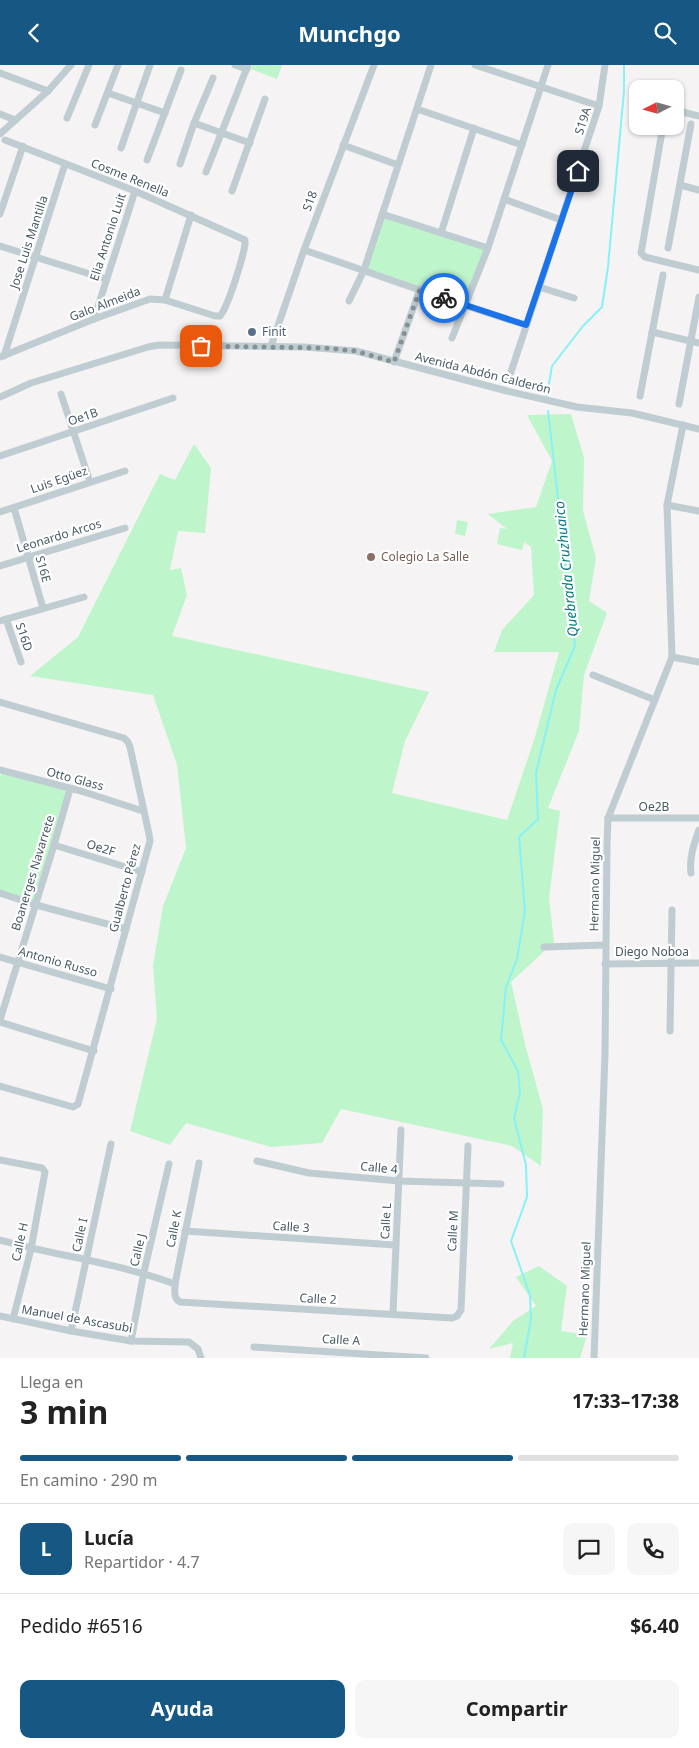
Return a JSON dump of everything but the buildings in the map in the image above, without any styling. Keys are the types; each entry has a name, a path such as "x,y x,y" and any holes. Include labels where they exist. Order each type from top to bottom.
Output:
{"street":[{"path":"3,137 15,120 48,91 71,65"},
{"path":"67,118 90,65"},
{"path":"95,125 118,65"},
{"path":"121,148 150,65"},
{"path":"206,172 247,67 235,65"},
{"name":"S18","path":"271,346 304,250 374,65"},
{"path":"349,301 364,270 431,65"},
{"path":"475,65 495,68 541,87 600,106"},
{"path":"452,338 488,248 548,65"},
{"name":"S19A","path":"508,381 600,106 605,65"},
{"path":"148,160 181,69"},
{"path":"0,73 48,91"},
{"path":"180,164 194,123 213,78"},
{"path":"108,93 166,113"},
{"path":"232,191 265,99"},
{"path":"417,109 522,145"},
{"path":"684,112 699,116"},
{"path":"0,114 15,120"},
{"path":"194,123 250,143"},
{"path":"668,248 691,124"},
{"path":"441,233 474,128"},
{"path":"661,135 641,253 646,257 699,270"},
{"name":"Cosme Renella","path":"3,137 192,215 245,240 245,248 224,311 220,317"},
{"path":"343,145 398,165"},
{"path":"0,214 23,146"},
{"name":"Jose Luis Mantilla","path":"2,357 65,164"},
{"path":"680,185 699,190"},
{"name":"Elia Antonio Luit","path":"94,319 135,191"},
{"path":"504,199 561,220"},
{"path":"165,300 192,215"},
{"path":"382,215 488,248"},
{"path":"0,246 106,279"},
{"path":"304,250 465,306 526,325"},
{"path":"640,396 663,275"},
{"path":"539,287 574,298"},
{"path":"394,362 420,289"},
{"path":"679,404 699,297"},
{"name":"Galo Almeida","path":"2,357 94,319 150,299 165,300 220,317"},
{"path":"652,332 699,343"},
{"name":"Avenida Abdón Calderón","path":"0,397 31,383 159,345 318,347 356,351 507,391 577,407 632,413 699,429"},
{"path":"61,395 90,481"},
{"name":"Oe1B","path":"0,456 173,398"},
{"name":"Hermano Miguel","path":"594,1358 604,1074 608,818 672,657 667,505 684,425"},
{"name":"Luis Egüez","path":"0,512 125,471"},
{"path":"667,505 699,511"},
{"name":"S16E","path":"14,507 43,608"},
{"name":"Leonardo Arcos","path":"0,566 125,528"},
{"path":"3,620 84,597"},
{"name":"S16D","path":"3,620 21,663"},
{"path":"672,657 699,662"},
{"path":"593,675 655,700"},
{"name":"Gualberto Pérez","path":"0,702 124,738 130,747 150,841 78,1104 73,1107 0,1087"},
{"name":"Otto Glass","path":"1,773 70,789 143,811"},
{"name":"Boanerges Navarrete","path":"0,1021 70,789"},
{"name":"Oe2B","path":"608,818 699,818"},
{"path":"691,873 691,853 699,831"},
{"name":"Oe2F","path":"54,845 142,872"},
{"path":"0,893 36,905 126,929"},
{"path":"670,1031 672,910"},
{"path":"544,947 605,945"},
{"name":"Antonio Russo","path":"0,957 111,989"},
{"name":"Diego Noboa","path":"605,964 699,963"},
{"path":"0,1021 94,1051"},
{"name":"Calle L","path":"393,1314 401,1130"},
{"name":"Calle I","path":"71,1331 111,1144"},
{"name":"Calle M","path":"457,1316 461,1310 468,1146"},
{"name":"Calle H","path":"0,1160 45,1169 31,1249 13,1319"},
{"name":"Calle 4","path":"257,1161 309,1173 399,1181 501,1184"},
{"name":"Calle K","path":"177,1300 175,1296 175,1283 200,1163"},
{"name":"Calle J","path":"131,1341 144,1273 169,1164"},
{"name":"Calle 3","path":"185,1231 396,1245"},
{"path":"0,1241 144,1273 175,1283"},
{"name":"Calle 2","path":"177,1300 180,1302 452,1318 457,1316"},
{"name":"Manuel de Ascasubi","path":"0,1316 131,1341 189,1342 198,1349 201,1358"},
{"name":"Calle A","path":"254,1347 426,1358"}],"green space":[{"path":"252,65 282,65 277,79 251,69"},
{"path":"382,214 488,248 465,306 364,270"},
{"path":"571,414 584,458 583,511 596,558 589,601 607,613 584,675 579,731 548,808 560,811 549,898 554,942 511,982 526,1048 543,1109 541,1166 512,1146 341,1109 322,1143 271,1147 186,1123 170,1145 130,1131 157,1019 153,965 163,906 186,848 177,765 153,695 30,676 78,637 160,474 175,480 194,444 211,468 205,533 178,531 170,570 181,568 187,595 172,636 429,692 405,741 392,793 507,820 534,740 559,652 494,652 502,630 534,595 531,547 524,542 522,550 497,544 500,528 507,529 488,514 536,507 552,461 527,415"},
{"path":"457,520 468,522 465,536 455,534"},
{"path":"2,771 66,790 36,905 0,893 0,777"},
{"path":"539,1266 567,1286 561,1331 587,1335 580,1358 510,1358 513,1343 489,1349 513,1321 536,1306 516,1277"}],"waterway":[{"name":"Quebrada Cruzhuaico","path":"547,396 552,366 583,326 602,307 608,267 624,91 624,65"},
{"name":"Quebrada Cruzhuaico","path":"524,1358 531,1319 530,1295 511,1241 527,1197 526,1165 514,1118 520,1093 518,1071 501,1040 506,987 517,959 525,911 519,837 538,819 536,773 556,690 575,646 548,411"}],"way so far":[{"path":"201,346 324,348 356,351 394,362 420,289 444,298"}],"place":[{"name":"Finit","path":"252,332"},
{"name":"Colegio La Salle","path":"371,557"}],"route":[{"path":"444,298 526,325 578,171"}]}
